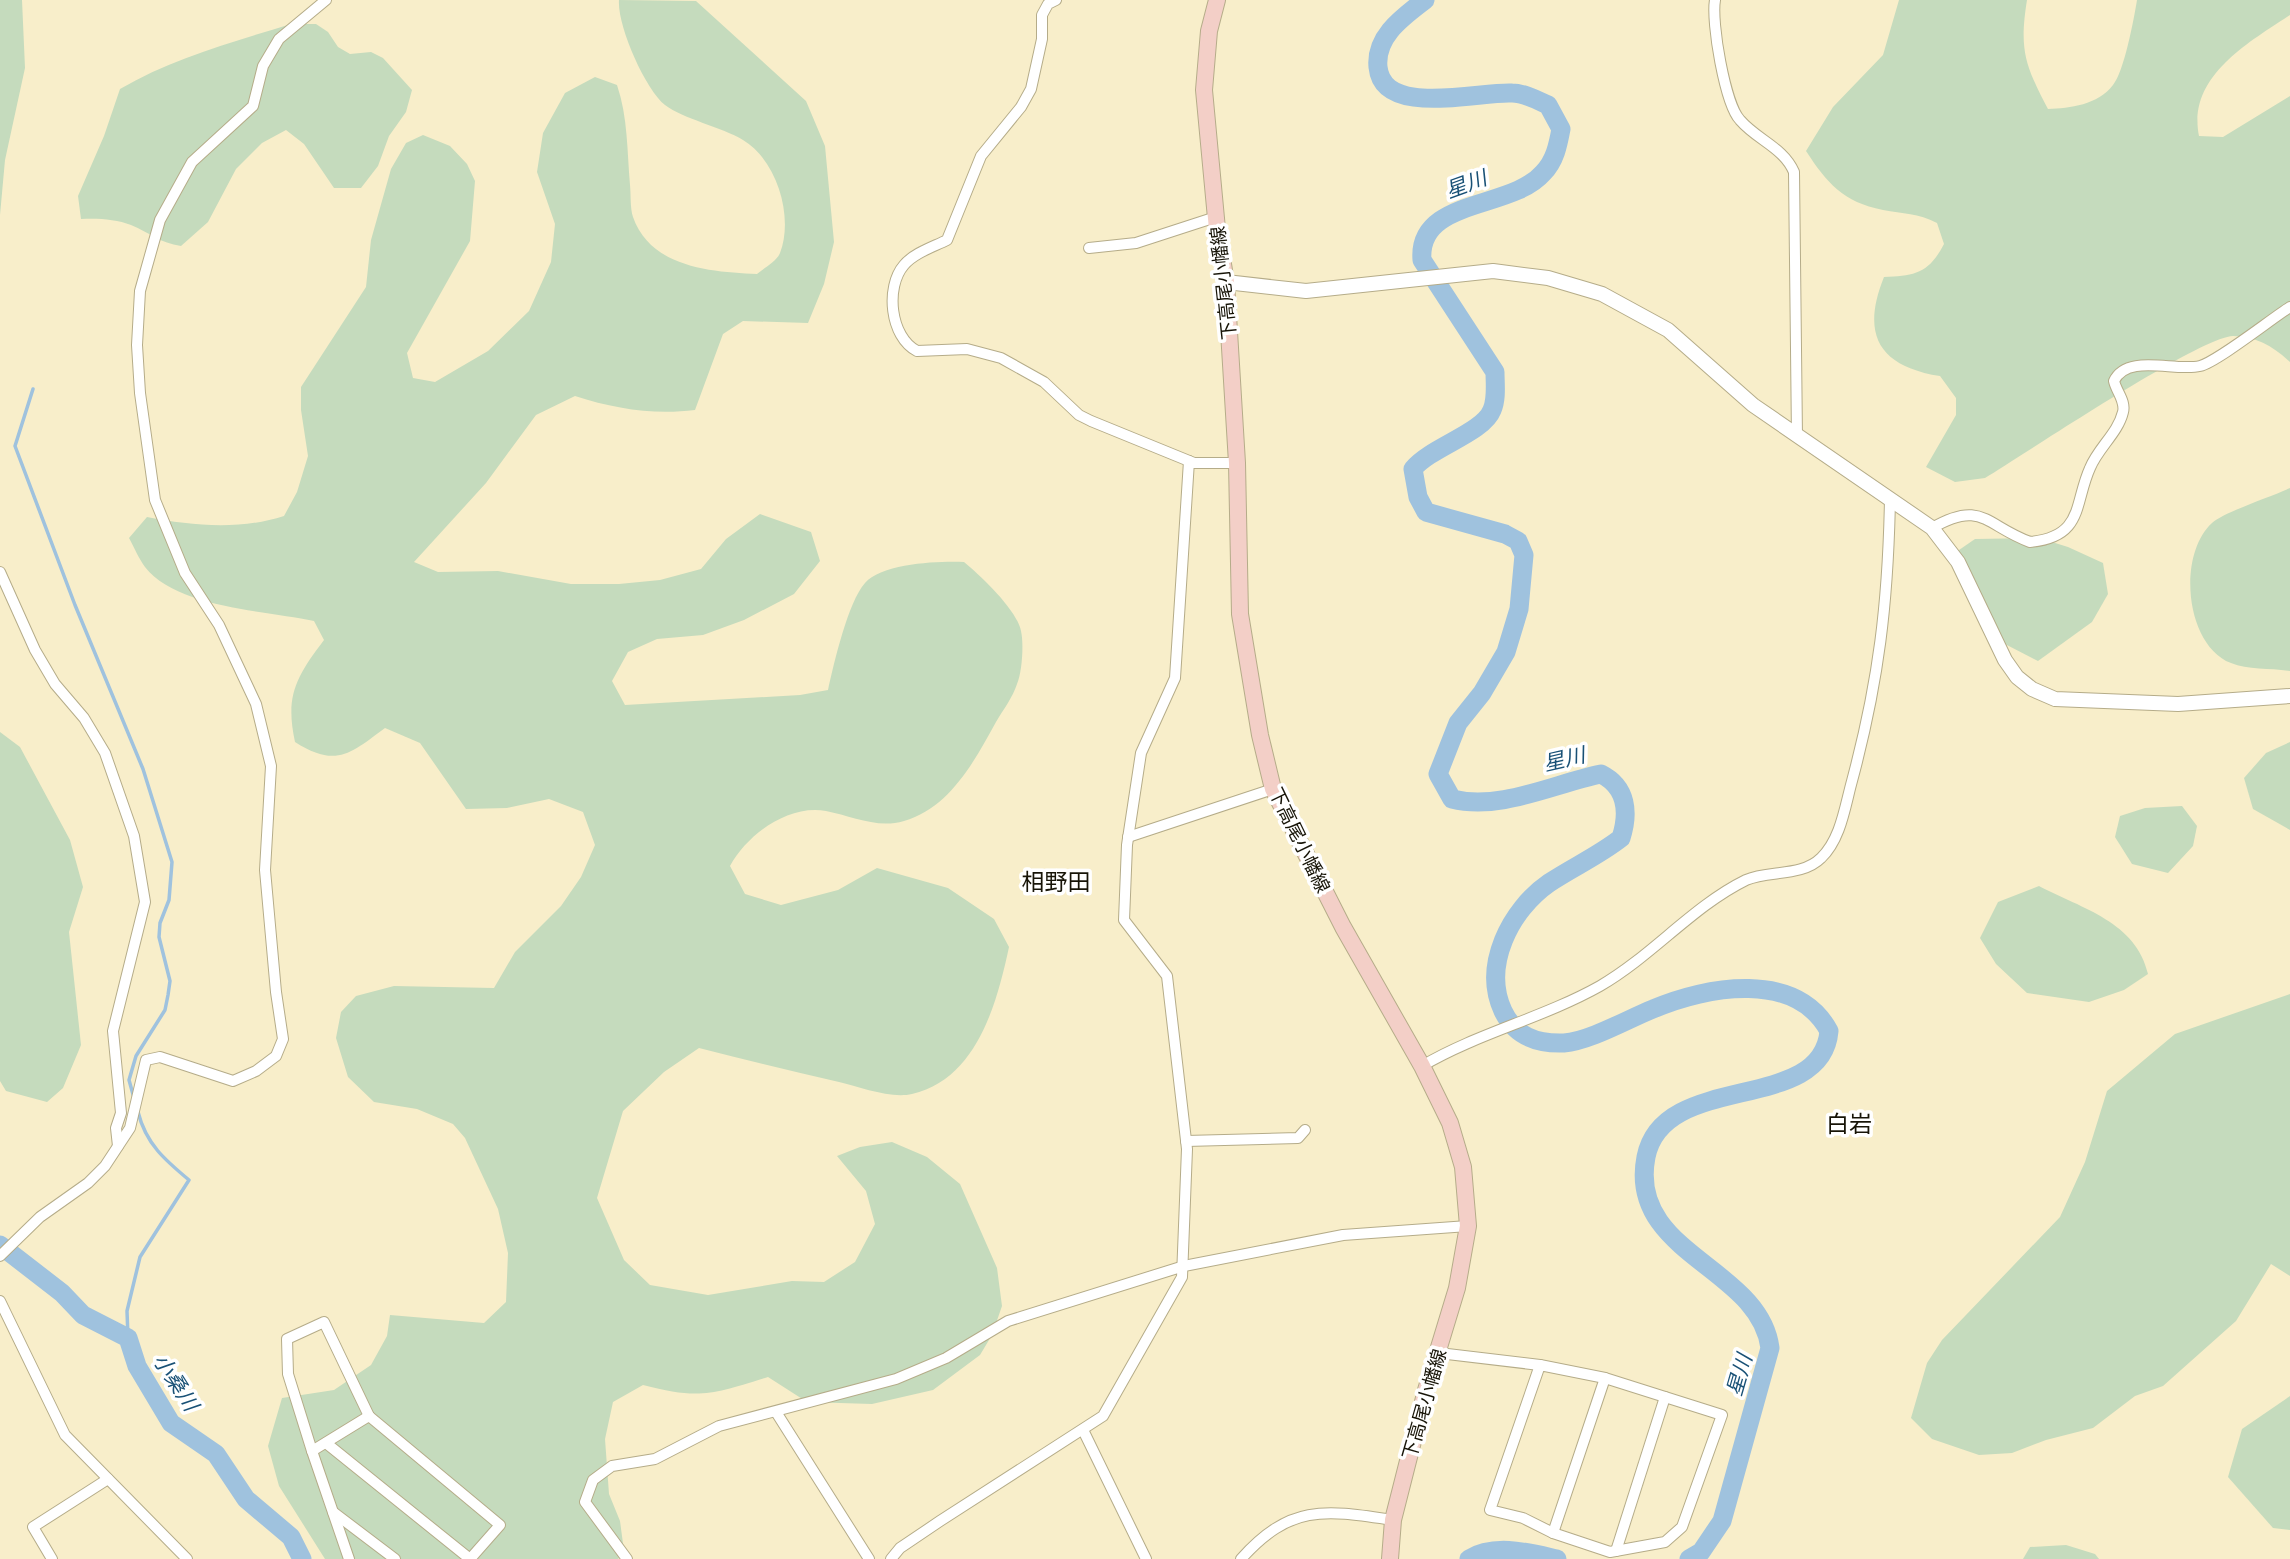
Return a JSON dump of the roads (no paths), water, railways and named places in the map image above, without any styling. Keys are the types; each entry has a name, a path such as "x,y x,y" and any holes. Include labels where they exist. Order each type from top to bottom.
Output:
{"main road":[{"name":"下高尾小幡線","path":"1217,0 1209,31 1204,90 1216,217 1227,282 1237,463 1240,614 1260,735 1273,789 1343,927 1422,1066 1450,1124 1463,1167 1468,1226 1457,1288 1426,1390 1394,1520 1390,1559"}],"street":[{"path":"0,1256 40,1217 88,1183 105,1166 130,1128 144,1062 148,1058 160,1058 233,1081 257,1071 276,1056 283,1039 265,870 271,766 265,733 256,704 219,625 185,573 155,500 140,393 137,335 140,291 149,251 175,190 192,162 253,106 269,51 326,0"},
{"path":"1056,0 1048,4 1042,15 1042,39 1031,89 1021,107 981,156 947,240 919,254 901,269 894,287 894,313 912,348 925,352 967,349 1002,358 1044,382 1079,415 1189,461 1237,463"},
{"path":"1715,0 1715,29 1731,104 1739,120 1788,158 1794,172 1797,437"},
{"path":"1088,248 1136,243 1216,217"},
{"path":"1227,282 1306,292 1493,271 1548,278 1613,300 1668,330 1754,405 1932,528 1958,562 2006,660 2017,677 2032,689 2055,699 2178,704 2290,696"},
{"path":"1932,528 1952,516 1964,515 1984,517 2030,542 2060,532 2073,520 2081,506 2090,468 2122,416 2123,404 2115,386 2118,373 2134,366 2203,365 2290,307"},
{"path":"891,1559 900,1548 940,1521 1103,1416 1182,1277 1186,1141 1167,976 1124,920 1128,837 1141,752 1175,678 1189,461"},
{"path":"1422,1066 1476,1039 1599,986 1652,950 1711,902 1747,879 1807,867 1821,859 1840,827 1871,709 1888,587 1890,499"},
{"path":"0,572 35,650 55,684 84,718 105,753 134,836 145,902 113,1031 121,1113 116,1128 118,1146"},
{"path":"1128,837 1273,789"},
{"path":"1186,1141 1298,1138 1305,1130"},
{"path":"627,1559 585,1502 593,1480 612,1466 655,1459 719,1426 896,1379 946,1359 1007,1321 1184,1266 1343,1235 1468,1226"},
{"path":"0,1301 65,1435 187,1559"},
{"path":"326,1443 470,1559 500,1525 369,1416 324,1322 287,1339 288,1374 349,1559"},
{"path":"1439,1353 1540,1365 1605,1378 1722,1415 1682,1527 1665,1542 1615,1551 1553,1533 1523,1518 1490,1510 1540,1365"},
{"path":"1553,1533 1605,1378"},
{"path":"1615,1551 1665,1397"},
{"path":"776,1412 869,1559"},
{"path":"312,1451 369,1416"},
{"path":"1083,1430 1146,1559"},
{"path":"52,1559 33,1527 108,1479"},
{"path":"1241,1559 1280,1524 1306,1513 1332,1511 1394,1520"},
{"path":"332,1512 395,1559"}],"waterway":[{"name":"星川","path":"1425,0 1392,28 1381,46 1378,67 1384,83 1396,92 1414,97 1521,94 1548,105 1561,129 1553,158 1543,173 1528,185 1450,215 1434,225 1424,240 1422,260 1495,372 1495,391 1494,406 1487,418 1413,469 1418,497 1426,512 1505,534 1518,541 1524,555 1519,609 1506,652 1482,693 1458,723 1438,774 1452,799 1470,802 1508,799 1601,774 1610,779 1621,793 1625,810 1621,838 1535,894 1512,924 1498,958 1496,976 1497,994 1503,1011 1514,1027 1527,1037 1544,1042 1564,1043 1597,1034 1675,1001 1699,994 1749,988 1773,991 1795,999 1814,1012 1829,1031 1820,1057 1800,1074 1773,1085 1710,1101 1681,1112 1658,1130 1646,1157 1645,1190 1656,1216 1674,1239 1744,1298 1761,1321 1770,1348 1722,1521 1701,1552 1689,1559"},
{"path":"33,389 15,446 75,605 143,769 172,862 169,900 160,923 159,937 170,981 168,995 165,1010 136,1056 129,1080 134,1098"},
{"path":"128,1338 127,1311 140,1257 189,1180 164,1158 151,1142 138,1112"},
{"name":"小桑川","path":"0,1245 62,1293 83,1315 128,1338 137,1366 171,1423 216,1454 246,1499 291,1537 302,1559"},
{"name":"星川","path":"1469,1559 1479,1554 1501,1550 1557,1559"}],"district":[{"name":"相野田","path":"1056,881"},
{"name":"白岩","path":"1849,1123"}]}
